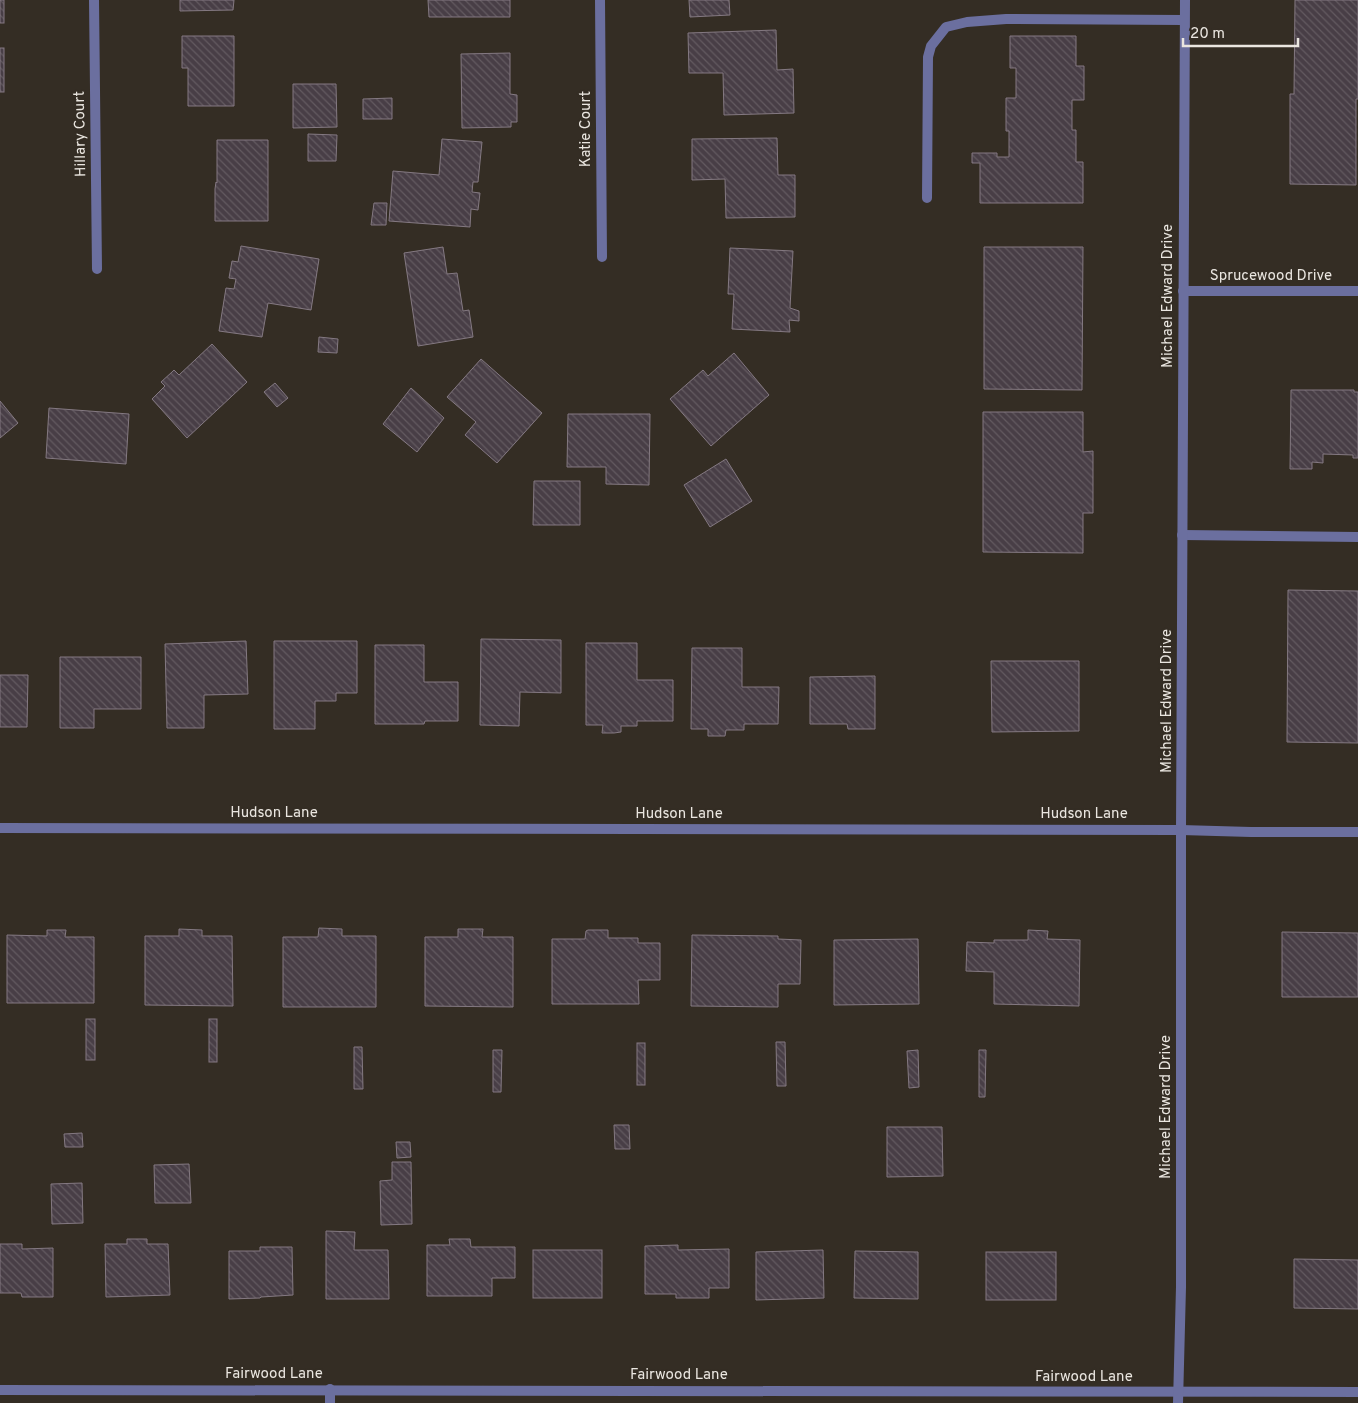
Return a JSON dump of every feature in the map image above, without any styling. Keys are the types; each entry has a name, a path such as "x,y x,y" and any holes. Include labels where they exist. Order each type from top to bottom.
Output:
{"street":[{"name":"Hillary Court","path":"94,0 97,268"},
{"name":"Katie Court","path":"600,0 602,257"},
{"name":"Michael Edward Drive","path":"1178,1403 1181,1287 1185,0"},
{"path":"927,198 928,57 931,46 946,27 967,22 1006,19 1184,20"},
{"name":"Sprucewood Drive","path":"1183,290 1358,291"},
{"path":"1182,535 1358,537"},
{"name":"Hudson Lane","path":"0,828 1358,832"},
{"path":"330,1389 330,1403"},
{"name":"Fairwood Lane","path":"0,1390 1358,1392"}],"building":[{"path":"0,0 4,0 4,23 0,23"},
{"path":"180,0 234,0 233,10 180,11"},
{"path":"428,0 510,0 510,17 429,17"},
{"path":"689,0 729,0 730,15 690,17"},
{"path":"1295,0 1358,0 1356,185 1290,184 1290,94 1294,94"},
{"path":"776,30 777,70 793,69 794,113 724,115 723,73 689,73 688,33"},
{"path":"182,36 234,36 234,106 188,106 188,68 182,68"},
{"path":"1010,36 1076,36 1076,66 1084,66 1084,100 1072,100 1072,130 1076,130 1076,162 1083,162 1083,203 980,203 980,163 972,163 972,153 997,153 997,157 1009,157 1009,131 1006,131 1006,98 1016,98 1016,68 1010,68"},
{"path":"0,48 4,48 4,92 0,92"},
{"path":"510,53 510,94 517,95 517,122 511,122 511,127 462,128 461,54"},
{"path":"293,84 336,84 337,127 293,128"},
{"path":"392,98 392,119 363,119 363,99"},
{"path":"308,134 337,135 336,161 308,161"},
{"path":"777,138 778,175 795,175 795,217 726,218 725,179 692,180 692,139"},
{"path":"442,139 482,142 478,182 473,182 472,192 480,193 478,210 471,209 470,227 389,221 393,171 439,175"},
{"path":"217,140 268,140 268,221 215,221"},
{"path":"374,203 387,203 386,225 371,225"},
{"path":"241,246 319,259 311,310 268,303 262,337 219,331 226,288 234,289 236,279 229,278 232,261 238,262"},
{"path":"443,247 447,274 457,273 463,311 469,310 473,337 418,346 404,253"},
{"path":"984,247 1083,247 1082,390 984,389"},
{"path":"730,248 793,251 790,308 799,311 799,321 789,320 790,332 732,329 734,294 728,294"},
{"path":"319,337 338,339 337,353 318,352"},
{"path":"212,344 247,382 187,438 152,399 165,386 161,382 174,370 179,375"},
{"path":"734,353 769,395 711,446 670,399 703,370 708,376"},
{"path":"481,359 542,413 497,463 465,435 476,422 447,397"},
{"path":"275,383 288,398 277,407 264,392"},
{"path":"411,388 444,418 417,452 383,424"},
{"path":"1291,390 1354,390 1354,392 1358,392 1358,458 1353,458 1353,455 1323,454 1323,463 1312,462 1312,469 1290,469"},
{"path":"0,401 18,423 0,438"},
{"path":"49,408 129,414 126,464 46,458"},
{"path":"983,412 1083,412 1083,452 1093,451 1093,513 1083,513 1083,553 983,552"},
{"path":"568,414 650,414 649,485 606,484 606,467 567,467"},
{"path":"726,459 752,501 710,527 684,485"},
{"path":"534,481 580,481 580,525 533,525"},
{"path":"1288,590 1358,591 1358,743 1287,742"},
{"path":"481,639 561,640 561,693 520,692 519,726 480,725"},
{"path":"246,641 248,694 204,695 204,728 167,728 165,644"},
{"path":"274,641 357,641 357,693 336,693 336,701 315,701 315,729 274,729"},
{"path":"586,643 637,643 637,680 673,680 673,721 637,721 637,726 621,726 621,732 614,733 602,733 603,725 586,725"},
{"path":"375,645 424,645 424,682 458,682 458,721 425,721 424,724 375,724"},
{"path":"692,648 742,648 742,687 779,687 778,724 744,724 744,730 726,730 725,736 708,736 708,729 691,729"},
{"path":"60,657 141,657 141,709 94,709 94,728 60,728"},
{"path":"991,661 1079,661 1079,731 992,732"},
{"path":"0,675 28,675 27,727 0,727"},
{"path":"875,676 875,729 848,729 847,724 810,724 810,677"},
{"path":"319,928 342,929 342,936 376,936 376,1007 283,1007 283,937 318,937"},
{"path":"179,929 202,930 202,936 232,936 233,1006 145,1005 145,936 179,936"},
{"path":"458,929 483,929 482,937 513,937 513,1007 425,1006 425,937 458,937"},
{"path":"47,930 66,930 65,937 94,937 94,1003 7,1003 7,935 47,936"},
{"path":"608,930 608,938 638,938 638,943 660,943 660,980 638,980 639,1004 552,1004 552,939 585,939 586,931"},
{"path":"1028,930 1048,931 1047,939 1080,940 1079,1006 994,1004 994,972 966,971 967,942 994,943 994,940 1028,940"},
{"path":"1282,932 1358,933 1358,997 1282,997"},
{"path":"692,935 778,936 778,939 801,940 800,984 778,984 778,1007 691,1006"},
{"path":"918,939 919,1004 834,1005 834,940"},
{"path":"86,1019 95,1019 95,1060 86,1060"},
{"path":"209,1019 217,1019 217,1062 209,1062"},
{"path":"776,1042 785,1042 786,1086 777,1086"},
{"path":"637,1043 645,1043 645,1085 637,1085"},
{"path":"354,1047 362,1047 363,1089 354,1089"},
{"path":"493,1050 502,1050 501,1092 493,1092"},
{"path":"918,1050 919,1087 909,1088 907,1051"},
{"path":"979,1050 986,1050 985,1097 979,1097"},
{"path":"614,1125 629,1125 630,1149 615,1149"},
{"path":"887,1127 942,1127 943,1176 887,1177"},
{"path":"82,1133 83,1147 65,1147 64,1134"},
{"path":"396,1142 410,1142 411,1157 397,1158"},
{"path":"392,1162 411,1162 412,1224 381,1225 380,1181 392,1180"},
{"path":"189,1164 191,1203 155,1203 154,1165"},
{"path":"82,1183 83,1223 52,1224 51,1184"},
{"path":"326,1231 355,1232 354,1250 388,1250 389,1299 326,1299"},
{"path":"127,1239 147,1239 147,1244 168,1244 170,1295 106,1297 105,1244 127,1244"},
{"path":"449,1239 470,1239 471,1247 515,1247 515,1278 492,1278 492,1296 427,1296 427,1245 450,1245"},
{"path":"0,1244 22,1244 22,1249 53,1248 53,1297 22,1297 21,1293 0,1293"},
{"path":"678,1245 678,1250 729,1249 729,1288 709,1288 709,1298 676,1298 676,1294 645,1294 645,1246"},
{"path":"260,1247 292,1247 293,1295 229,1299 229,1251 260,1251"},
{"path":"533,1250 602,1250 602,1298 533,1298"},
{"path":"823,1250 824,1298 756,1300 756,1252"},
{"path":"855,1251 918,1252 918,1299 854,1298"},
{"path":"986,1252 1056,1252 1056,1300 986,1300"},
{"path":"1294,1259 1358,1260 1358,1309 1294,1308"}]}
